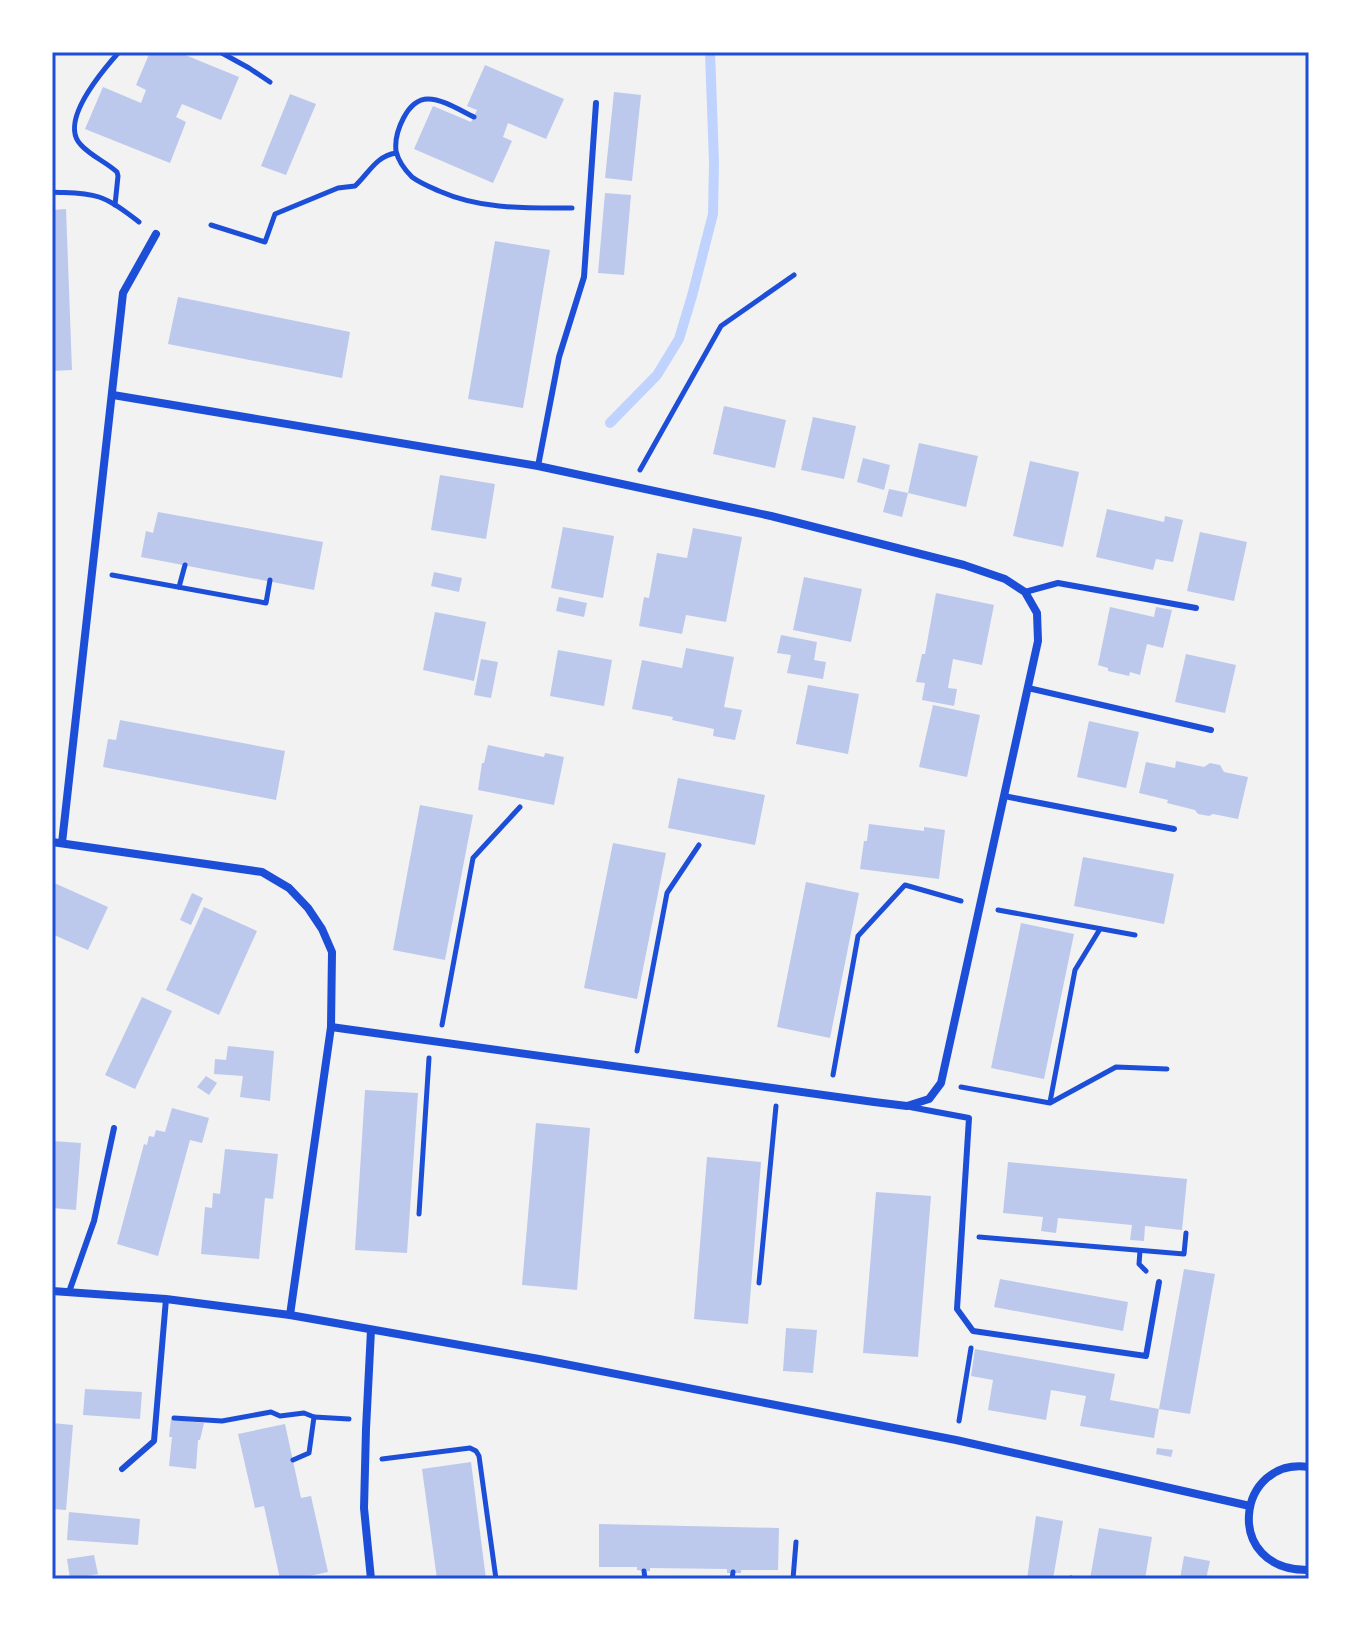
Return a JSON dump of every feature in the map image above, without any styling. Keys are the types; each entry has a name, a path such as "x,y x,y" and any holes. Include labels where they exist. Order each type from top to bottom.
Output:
{"street":[{"path":"156,234 123,293 93,572 57,843 262,872 289,888 322,929 332,952 331,1027 290,1315"},
{"path":"113,395 538,466 771,516 964,565 1005,579 1025,592 1037,613 1038,641 941,1083 929,1099 907,1106 331,1027"},
{"path":"52,1291 166,1299 290,1315 539,1359 956,1440 1250,1506"},
{"path":"371,1330 364,1508 371,1579"},
{"path":"1309,1467 1283,1469 1268,1477 1257,1490 1250,1506 1248,1523 1253,1540 1262,1554 1292,1570 1309,1570"}],"lane":[{"path":"538,466 559,357 584,277 596,103"},
{"path":"1025,592 1058,583 1196,608"},
{"path":"1028,688 1211,730"},
{"path":"1004,796 1174,829"},
{"path":"907,1106 969,1118 957,1309 973,1331 1146,1356 1159,1282"},
{"path":"69,1292 94,1221 114,1128"},
{"path":"122,1469 154,1441 166,1299"}],"path":[{"path":"115,205 117,172 81,145 76,139 75,124 87,92 119,52"},
{"path":"220,52 270,82"},
{"path":"474,117 438,101 427,99 415,102 401,125 397,139 396,153 402,165 414,178 448,195 492,207 589,207"},
{"path":"211,225 265,242 275,214 338,188 355,186 377,160 386,154 396,153"},
{"path":"52,192 100,198 156,234"},
{"path":"632,485 721,326 794,275"},
{"path":"179,587 185,565"},
{"path":"93,572 266,603 270,580"},
{"path":"447,997 473,858 520,807"},
{"path":"639,1042 667,893 699,845"},
{"path":"835,1061 858,936 905,885 979,907 1135,935"},
{"path":"1050,1103 1075,970 1100,929"},
{"path":"419,1214 430,1041"},
{"path":"941,1083 1050,1103 1116,1067 1167,1069"},
{"path":"759,1283 777,1089"},
{"path":"962,1235 1184,1254 1186,1233"},
{"path":"956,1440 973,1331"},
{"path":"157,1417 222,1421 271,1412 280,1416 304,1413 314,1417 366,1420"},
{"path":"293,1460 309,1453 314,1417"},
{"path":"366,1461 470,1448 476,1451 496,1579"},
{"path":"793,1579 796,1542"},
{"path":"644,1571 645,1579"}],"building":[{"path":"150,52 178,52 239,77 221,120 182,104 176,117 186,122 170,163 85,129 103,87 141,103 146,90 136,85"},
{"path":"485,65 564,99 546,139 508,123 503,137 512,141 493,183 414,149 433,106 471,122 477,110 467,106"},
{"path":"614,92 641,95 632,181 605,178"},
{"path":"290,94 316,104 286,175 261,166"},
{"path":"605,193 631,195 624,275 598,273"},
{"path":"66,209 72,370 52,371 52,210"},
{"path":"495,241 550,250 523,408 468,399"},
{"path":"178,297 350,332 342,378 168,344"},
{"path":"724,406 786,420 775,468 713,454"},
{"path":"813,417 856,426 844,479 801,470"},
{"path":"919,443 978,456 966,507 908,493"},
{"path":"863,458 890,465 884,490 857,482"},
{"path":"1030,461 1079,472 1063,547 1013,536"},
{"path":"440,475 495,484 486,539 431,530"},
{"path":"889,489 908,493 902,517 883,512"},
{"path":"1107,509 1164,522 1165,516 1183,520 1173,562 1156,559 1153,570 1096,557"},
{"path":"158,512 323,542 314,590 141,557 146,531 153,533"},
{"path":"563,527 614,536 603,598 551,588"},
{"path":"693,528 742,537 726,622 686,615 682,634 639,626 644,597 649,598 657,553 687,558"},
{"path":"1200,532 1247,542 1234,601 1187,591"},
{"path":"434,572 462,578 459,592 431,586"},
{"path":"804,577 862,589 851,642 793,630"},
{"path":"936,593 994,605 982,665 953,659 948,688 957,689 954,706 922,700 925,683 916,682 922,654 925,654"},
{"path":"559,597 587,603 584,617 556,611"},
{"path":"1110,607 1154,617 1156,607 1172,610 1163,648 1147,644 1140,675 1108,671 1108,668 1098,665"},
{"path":"435,612 486,622 474,681 423,670"},
{"path":"781,635 817,642 814,660 826,662 823,679 787,673 791,655 777,653"},
{"path":"686,648 734,657 724,707 742,710 735,740 713,736 714,729 632,709 642,660 682,668"},
{"path":"558,650 612,660 604,706 550,696"},
{"path":"1186,654 1236,665 1225,713 1175,702"},
{"path":"481,659 498,662 491,698 474,695"},
{"path":"808,685 859,694 848,754 796,744"},
{"path":"933,705 980,715 967,777 919,767"},
{"path":"120,720 285,751 276,800 103,767 108,739 116,740"},
{"path":"1089,721 1139,732 1126,788 1077,777"},
{"path":"488,745 544,757 545,753 564,757 554,805 478,790"},
{"path":"1176,761 1204,767 1210,763 1220,765 1224,772 1248,777 1238,819 1198,814 1195,810 1167,803 1168,800 1139,793 1146,762 1175,768"},
{"path":"678,778 765,795 755,845 668,828"},
{"path":"420,805 473,815 445,960 393,950"},
{"path":"869,824 924,831 924,827 945,830 939,879 860,869"},
{"path":"613,843 666,853 637,999 584,988"},
{"path":"1083,857 1174,874 1164,924 1074,906"},
{"path":"52,882 108,907 88,950 52,934"},
{"path":"806,882 859,893 830,1038 777,1027"},
{"path":"192,893 203,898 191,925 180,920"},
{"path":"204,907 257,931 219,1015 166,990"},
{"path":"1021,923 1074,934 1044,1079 991,1068"},
{"path":"142,997 172,1011 135,1089 105,1075"},
{"path":"228,1046 274,1051 270,1101 240,1097 243,1076 214,1074 215,1059 226,1060"},
{"path":"206,1076 217,1083 209,1095 197,1087"},
{"path":"365,1090 418,1093 407,1253 355,1250"},
{"path":"172,1108 209,1118 202,1143 190,1140 158,1256 117,1244 144,1144 147,1145 149,1136 154,1137 156,1130 165,1132"},
{"path":"536,1123 590,1128 577,1290 522,1285"},
{"path":"52,1141 81,1143 76,1210 52,1208"},
{"path":"225,1149 278,1154 273,1199 265,1198 259,1259 201,1254 205,1207 212,1208 213,1193 220,1194"},
{"path":"707,1157 761,1162 748,1324 694,1319"},
{"path":"1008,1162 1187,1179 1182,1230 1145,1226 1144,1241 1130,1240 1132,1225 1058,1218 1056,1233 1041,1231 1043,1217 1003,1213"},
{"path":"876,1192 931,1196 918,1357 863,1353"},
{"path":"1184,1269 1215,1274 1190,1414 1159,1409"},
{"path":"1000,1279 1128,1302 1123,1331 994,1307"},
{"path":"786,1328 817,1330 813,1373 783,1371"},
{"path":"975,1349 1115,1374 1110,1400 1159,1409 1154,1438 1080,1426 1086,1396 1051,1390 1046,1420 988,1410 993,1380 971,1376"},
{"path":"85,1389 142,1392 140,1419 83,1415"},
{"path":"171,1419 204,1423 198,1440 196,1469 169,1466"},
{"path":"52,1423 73,1425 66,1510 52,1509"},
{"path":"285,1424 301,1498 311,1496 328,1572 296,1579 280,1579 264,1506 255,1508 238,1434"},
{"path":"1157,1448 1173,1450 1171,1457 1156,1454"},
{"path":"471,1462 486,1579 437,1579 422,1469"},
{"path":"69,1512 140,1519 138,1545 67,1540"},
{"path":"1036,1516 1063,1521 1053,1579 1027,1579"},
{"path":"599,1524 779,1528 778,1570 727,1573 727,1569 650,1568 650,1571 644,1571 637,1570 637,1567 599,1567"},
{"path":"1099,1528 1152,1537 1145,1579 1090,1579"},
{"path":"94,1555 98,1574 70,1579 67,1559"},
{"path":"1184,1556 1210,1561 1206,1579 1180,1579"}],"waterway":[{"path":"610,423 657,375 679,339 692,296 713,214 710,52"}]}
